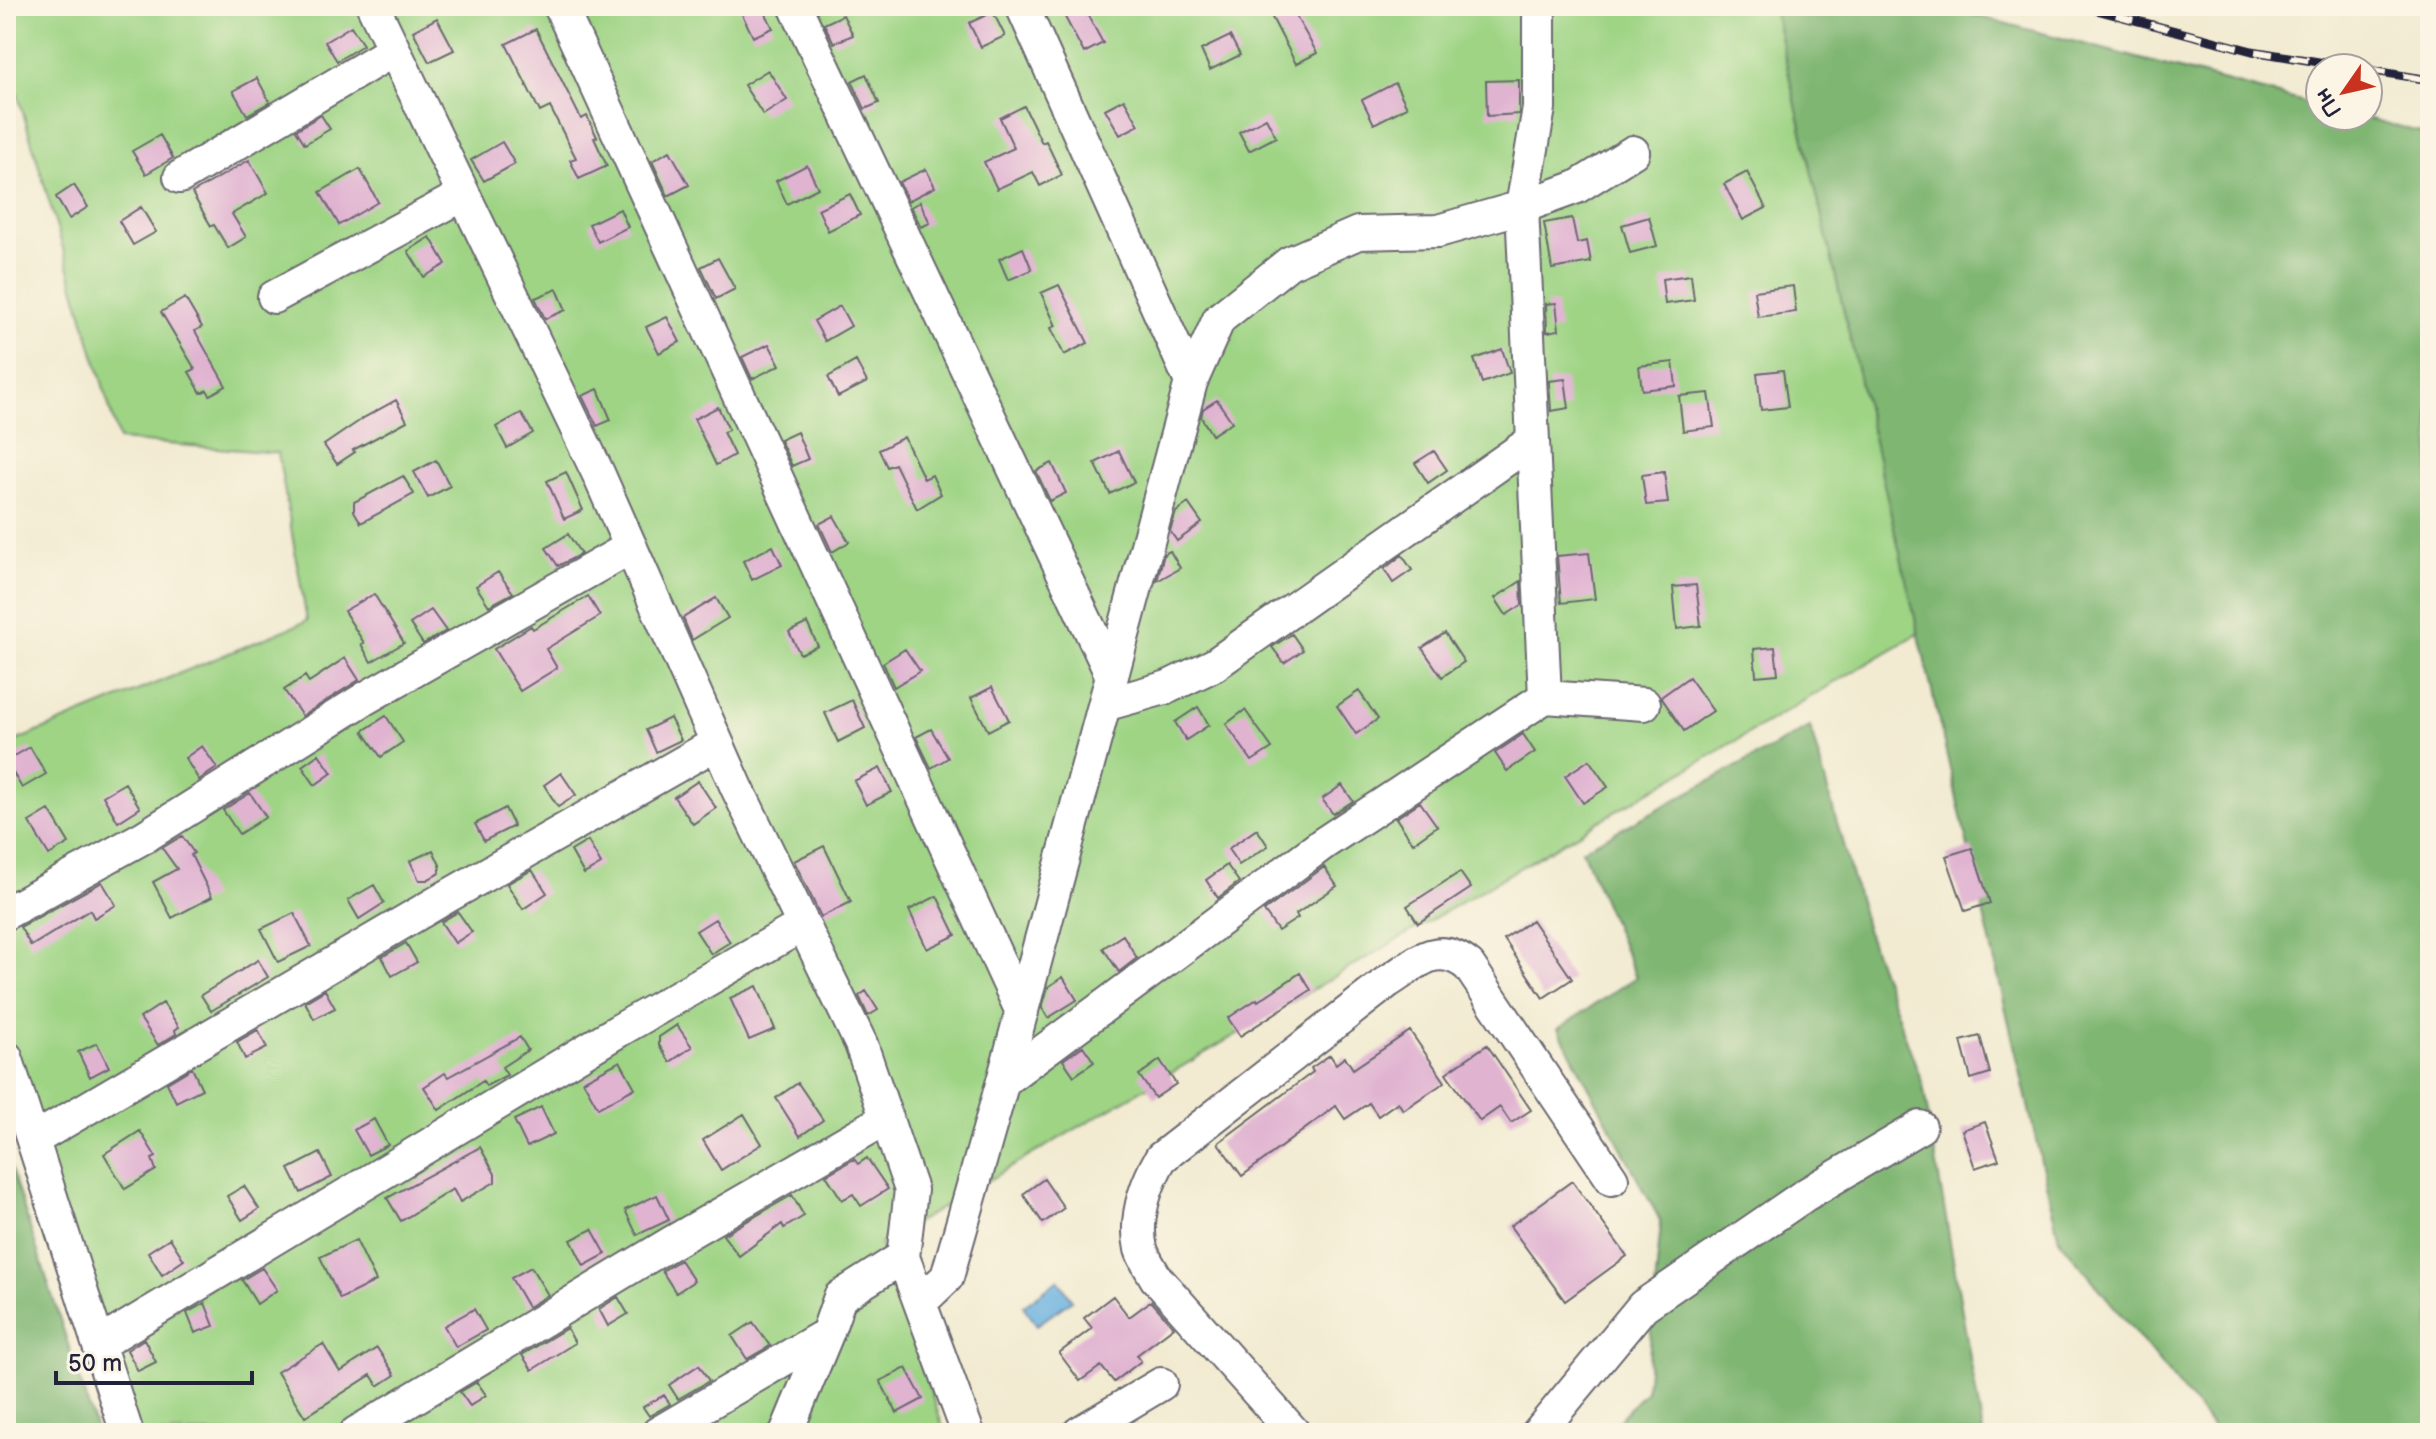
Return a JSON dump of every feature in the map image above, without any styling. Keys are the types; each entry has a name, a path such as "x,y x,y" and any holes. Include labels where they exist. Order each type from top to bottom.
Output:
{"street":[{"path":"373,6 598,473 717,743 861,1044 911,1190 903,1257 968,1433"},
{"path":"560,6 1022,1012"},
{"path":"795,6 1108,690"},
{"path":"1022,6 1191,382"},
{"path":"1539,18 1539,108 1522,207 1545,697"},
{"path":"180,177 394,50"},
{"path":"920,1303 947,1277 1022,1012 1191,382 1219,319 1289,263 1358,233 1438,231 1522,207 1577,187 1633,152"},
{"path":"274,297 463,195"},
{"path":"1108,690 1168,687 1214,665 1532,441"},
{"path":"6,913 144,837 364,699 631,547"},
{"path":"1003,1081 1324,843 1545,697 1644,704"},
{"path":"33,1140 448,896 717,743"},
{"path":"99,1344 618,1031 803,925"},
{"path":"1294,1433 1156,1278 1142,1251 1139,1220 1146,1184 1161,1158 1387,982 1426,957 1441,952 1457,956 1469,966 1612,1179"},
{"path":"6,1057 127,1433"},
{"path":"356,1433 671,1243 887,1118"},
{"path":"1538,1433 1643,1306 1805,1195 1920,1127"},
{"path":"786,1433 840,1297 903,1257"},
{"path":"658,1433 827,1334"},
{"path":"1079,1433 1161,1384"}],"green space":[{"path":"6,6 1773,6 1919,633 880,1244 945,1433 135,1433 6,1034 6,745 307,621 278,453 119,440 6,54"},
{"path":"1773,6 1939,6 2304,102 2304,132 2384,132 2384,123 2430,135 2430,1433 2217,1433 2059,1239"},
{"path":"1810,727 1869,937 1923,1085 1983,1433 1606,1433 1646,1391 1661,1222 1558,1029 1636,977 1582,850"},
{"path":"6,1154 97,1433 6,1433"}],"water":[{"path":"1058,1280 1072,1300 1037,1325 1023,1306"}],"building":[{"path":"738,6 762,6 773,28 753,37"},
{"path":"1059,6 1083,6 1103,43 1084,53"},
{"path":"1266,6 1290,6 1317,53 1296,64"},
{"path":"993,12 1005,36 981,47 969,23"},
{"path":"843,15 853,35 834,43 824,24"},
{"path":"437,18 454,50 429,62 413,31"},
{"path":"351,26 363,45 337,61 325,42"},
{"path":"536,29 581,119 587,116 607,166 579,179 570,160 576,158 550,107 540,112 506,44"},
{"path":"1230,36 1240,55 1210,70 1201,50"},
{"path":"768,70 787,100 763,115 744,85"},
{"path":"866,74 879,103 865,109 852,81"},
{"path":"257,78 270,102 247,115 233,91"},
{"path":"1519,80 1519,114 1487,116 1486,81"},
{"path":"1395,83 1407,107 1374,124 1362,100"},
{"path":"1124,99 1139,125 1120,135 1105,109"},
{"path":"1024,106 1062,175 1040,186 1033,172 997,189 984,162 1014,148 1000,118"},
{"path":"321,115 330,129 305,144 296,130"},
{"path":"1266,118 1276,137 1249,151 1239,132"},
{"path":"160,135 173,158 146,174 132,151"},
{"path":"502,142 515,164 484,181 471,160"},
{"path":"670,151 689,185 668,196 652,161"},
{"path":"249,160 268,193 232,214 246,237 228,248 192,193"},
{"path":"807,165 818,188 787,204 776,181"},
{"path":"360,169 378,202 339,225 320,192"},
{"path":"926,169 935,187 908,201 899,182"},
{"path":"1747,172 1766,208 1743,220 1724,184"},
{"path":"74,185 88,207 69,219 56,197"},
{"path":"850,194 860,215 828,231 818,209"},
{"path":"920,202 930,223 921,227 911,207"},
{"path":"141,207 156,232 133,245 119,221"},
{"path":"620,209 628,227 598,242 589,224"},
{"path":"1649,217 1657,246 1630,253 1622,225"},
{"path":"1572,218 1577,243 1587,241 1591,262 1552,269 1544,223"},
{"path":"430,237 446,264 424,277 408,251"},
{"path":"1023,248 1032,270 1008,280 999,259"},
{"path":"718,258 735,289 716,299 701,267"},
{"path":"1691,275 1694,300 1665,304 1662,279"},
{"path":"1059,285 1088,343 1064,355 1051,328 1056,326 1041,293"},
{"path":"1793,286 1796,312 1758,317 1754,291"},
{"path":"557,289 566,310 545,319 535,298"},
{"path":"185,298 202,327 195,331 226,386 210,395 207,390 201,393 189,372 195,369 161,312"},
{"path":"1556,303 1559,330 1547,332 1546,304"},
{"path":"840,306 851,326 825,341 814,321"},
{"path":"667,317 680,342 659,353 646,327"},
{"path":"769,344 780,365 752,379 742,357"},
{"path":"1502,349 1510,373 1482,383 1474,359"},
{"path":"856,361 867,382 838,397 828,377"},
{"path":"1673,362 1676,386 1642,390 1639,366"},
{"path":"1783,370 1788,407 1761,410 1757,373"},
{"path":"1565,379 1569,408 1551,411 1549,381"},
{"path":"598,389 611,420 597,426 582,396"},
{"path":"1709,393 1714,427 1683,431 1679,396"},
{"path":"396,400 407,421 353,450 355,452 337,464 324,445"},
{"path":"1217,400 1232,422 1212,435 1201,417 1203,409"},
{"path":"718,407 729,430 723,432 734,455 716,465 694,419"},
{"path":"521,413 533,433 507,448 496,427"},
{"path":"797,432 808,459 792,466 780,440"},
{"path":"904,437 924,479 932,475 941,494 917,509 895,464 887,467 879,450"},
{"path":"1119,451 1134,482 1110,494 1095,463"},
{"path":"1434,451 1447,470 1428,483 1415,463"},
{"path":"436,460 450,486 428,498 414,472"},
{"path":"1052,463 1066,493 1050,501 1036,471"},
{"path":"566,472 583,510 564,519 547,481"},
{"path":"1664,472 1668,503 1646,505 1642,475"},
{"path":"403,476 414,494 361,523 354,511 354,502"},
{"path":"1188,503 1202,523 1177,541 1170,531 1176,512"},
{"path":"834,516 849,542 832,552 819,524"},
{"path":"568,534 581,554 558,566 546,548"},
{"path":"773,546 782,565 752,580 743,561"},
{"path":"1170,551 1180,568 1157,581 1164,554"},
{"path":"1589,553 1595,599 1561,603 1557,556"},
{"path":"1402,555 1412,570 1393,583 1384,569"},
{"path":"498,572 513,593 489,606 476,586"},
{"path":"1521,581 1522,605 1506,615 1495,598"},
{"path":"1696,585 1701,626 1677,629 1673,587"},
{"path":"374,594 404,643 371,662 361,644 364,643 344,611"},
{"path":"588,596 600,616 546,649 557,668 520,691 494,649"},
{"path":"716,598 728,618 692,640 683,618"},
{"path":"431,610 446,631 423,644 410,624"},
{"path":"807,623 818,646 800,654 789,632"},
{"path":"1445,633 1464,662 1442,677 1422,648"},
{"path":"1292,634 1303,650 1284,663 1272,647"},
{"path":"1775,647 1778,674 1756,676 1754,649"},
{"path":"905,649 920,671 894,687 883,663"},
{"path":"345,658 359,680 302,716 284,690 305,676 309,682"},
{"path":"1689,677 1713,711 1684,731 1661,697"},
{"path":"992,687 1009,720 988,731 971,698"},
{"path":"1359,691 1378,719 1356,734 1337,706"},
{"path":"852,700 865,728 838,742 825,713"},
{"path":"1198,707 1209,725 1186,740 1175,722"},
{"path":"1245,710 1272,748 1252,761 1226,724"},
{"path":"386,716 403,742 381,757 363,731"},
{"path":"670,718 681,740 656,752 646,730"},
{"path":"931,729 948,758 931,768 916,737"},
{"path":"1523,734 1535,752 1507,771 1495,753"},
{"path":"202,746 217,768 199,780 185,758"},
{"path":"30,747 46,774 22,788 6,761"},
{"path":"319,754 332,773 315,785 302,766"},
{"path":"1589,760 1608,787 1583,803 1565,776"},
{"path":"880,768 892,792 866,805 854,781"},
{"path":"561,773 576,795 558,807 544,785"},
{"path":"698,781 716,808 693,824 674,797"},
{"path":"125,783 140,808 118,822 103,796"},
{"path":"1342,785 1353,801 1333,814 1322,799"},
{"path":"250,793 266,817 239,834 223,810"},
{"path":"1420,802 1437,826 1413,843 1396,818"},
{"path":"505,808 514,826 484,841 475,824"},
{"path":"49,810 69,843 49,855 29,822"},
{"path":"1257,829 1268,846 1239,865 1228,849"},
{"path":"182,836 194,853 191,855 212,897 172,918 153,882 177,869 162,848"},
{"path":"588,841 601,864 584,874 571,851"},
{"path":"824,846 851,902 821,917 794,861"},
{"path":"1972,848 1990,903 1965,911 1946,856"},
{"path":"433,850 440,873 427,880 419,880 410,861"},
{"path":"1227,865 1239,882 1218,898 1206,880"},
{"path":"1324,867 1337,886 1296,914 1298,918 1278,931 1264,911"},
{"path":"532,870 547,893 523,909 507,884"},
{"path":"1460,872 1471,888 1418,923 1407,906"},
{"path":"102,882 116,905 94,918 90,910 31,946 20,927"},
{"path":"374,885 384,903 359,919 348,900"},
{"path":"937,896 956,935 927,949 909,910"},
{"path":"458,912 472,932 455,943 441,922"},
{"path":"294,913 311,946 278,962 261,929"},
{"path":"715,919 730,942 711,954 696,931"},
{"path":"1532,920 1572,979 1543,998 1504,939"},
{"path":"1123,935 1137,958 1119,972 1103,948"},
{"path":"406,943 417,962 392,976 382,957"},
{"path":"258,960 268,977 211,1011 201,995"},
{"path":"1300,973 1311,990 1240,1036 1228,1018"},
{"path":"1063,977 1077,1000 1048,1018 1042,1008 1048,987"},
{"path":"757,986 775,1029 749,1040 730,998"},
{"path":"325,990 335,1008 314,1019 305,1002"},
{"path":"866,991 878,1010 868,1016 859,996"},
{"path":"163,1003 179,1027 175,1030 176,1034 158,1045 140,1018"},
{"path":"677,1025 692,1047 670,1062 659,1045 659,1037"},
{"path":"258,1030 267,1048 245,1059 237,1042"},
{"path":"1410,1031 1445,1082 1403,1110 1398,1102 1378,1116 1369,1103 1345,1119 1336,1106 1242,1176 1218,1143 1313,1072 1311,1068 1330,1055 1336,1064 1345,1057 1353,1069"},
{"path":"1980,1036 1990,1073 1971,1079 1961,1041"},
{"path":"520,1037 528,1050 502,1067 507,1075 486,1086 483,1081 439,1110 424,1087 445,1073 448,1077"},
{"path":"97,1043 109,1067 90,1077 78,1052"},
{"path":"1487,1045 1531,1110 1511,1123 1500,1107 1480,1121 1446,1073"},
{"path":"1083,1046 1094,1062 1074,1076 1063,1060"},
{"path":"1160,1060 1176,1084 1155,1098 1139,1075"},
{"path":"620,1061 635,1088 598,1108 583,1081"},
{"path":"192,1068 202,1089 176,1102 167,1083"},
{"path":"798,1083 823,1120 800,1136 776,1098"},
{"path":"541,1107 554,1134 527,1147 514,1120"},
{"path":"744,1114 762,1144 721,1170 703,1140"},
{"path":"374,1119 388,1145 368,1155 354,1130"},
{"path":"1985,1122 1999,1160 1975,1168 1962,1130"},
{"path":"140,1131 156,1157 152,1159 156,1170 125,1189 104,1154"},
{"path":"480,1147 495,1174 495,1182 460,1202 453,1189 401,1221 387,1198"},
{"path":"320,1153 332,1177 301,1193 289,1169"},
{"path":"867,1158 888,1189 861,1206 853,1194 842,1200 826,1175 854,1159 858,1164"},
{"path":"1044,1179 1064,1208 1043,1223 1023,1194"},
{"path":"1572,1181 1627,1256 1565,1301 1510,1226"},
{"path":"244,1186 259,1209 242,1220 227,1196"},
{"path":"657,1195 669,1220 637,1235 625,1210"},
{"path":"792,1195 804,1216 784,1228 782,1224 739,1256 723,1235"},
{"path":"592,1229 606,1254 584,1266 571,1240"},
{"path":"170,1238 184,1260 162,1275 148,1252"},
{"path":"356,1240 376,1281 340,1299 320,1257"},
{"path":"680,1260 694,1281 676,1293 662,1271"},
{"path":"531,1267 548,1295 528,1307 511,1278"},
{"path":"262,1268 277,1290 257,1304 242,1280"},
{"path":"1113,1296 1129,1317 1151,1301 1174,1327 1137,1355 1141,1361 1114,1382 1101,1366 1080,1381 1059,1353 1092,1328 1084,1318"},
{"path":"618,1297 628,1314 608,1326 599,1309"},
{"path":"205,1303 214,1326 195,1333 187,1313"},
{"path":"474,1309 486,1330 456,1347 444,1326"},
{"path":"753,1322 770,1346 747,1359 732,1336"},
{"path":"567,1328 575,1343 532,1370 522,1355"},
{"path":"144,1339 156,1362 138,1371 127,1350"},
{"path":"323,1344 340,1372 377,1348 395,1375 378,1386 371,1375 305,1417 277,1372"},
{"path":"699,1365 709,1381 678,1399 669,1385"},
{"path":"906,1368 923,1399 897,1413 880,1381"},
{"path":"477,1382 486,1395 470,1406 460,1392"},
{"path":"664,1395 670,1404 649,1416 643,1407"}],"railway":[{"path":"2081,6 2252,51 2304,60"},
{"path":"2384,73 2430,80"}]}
